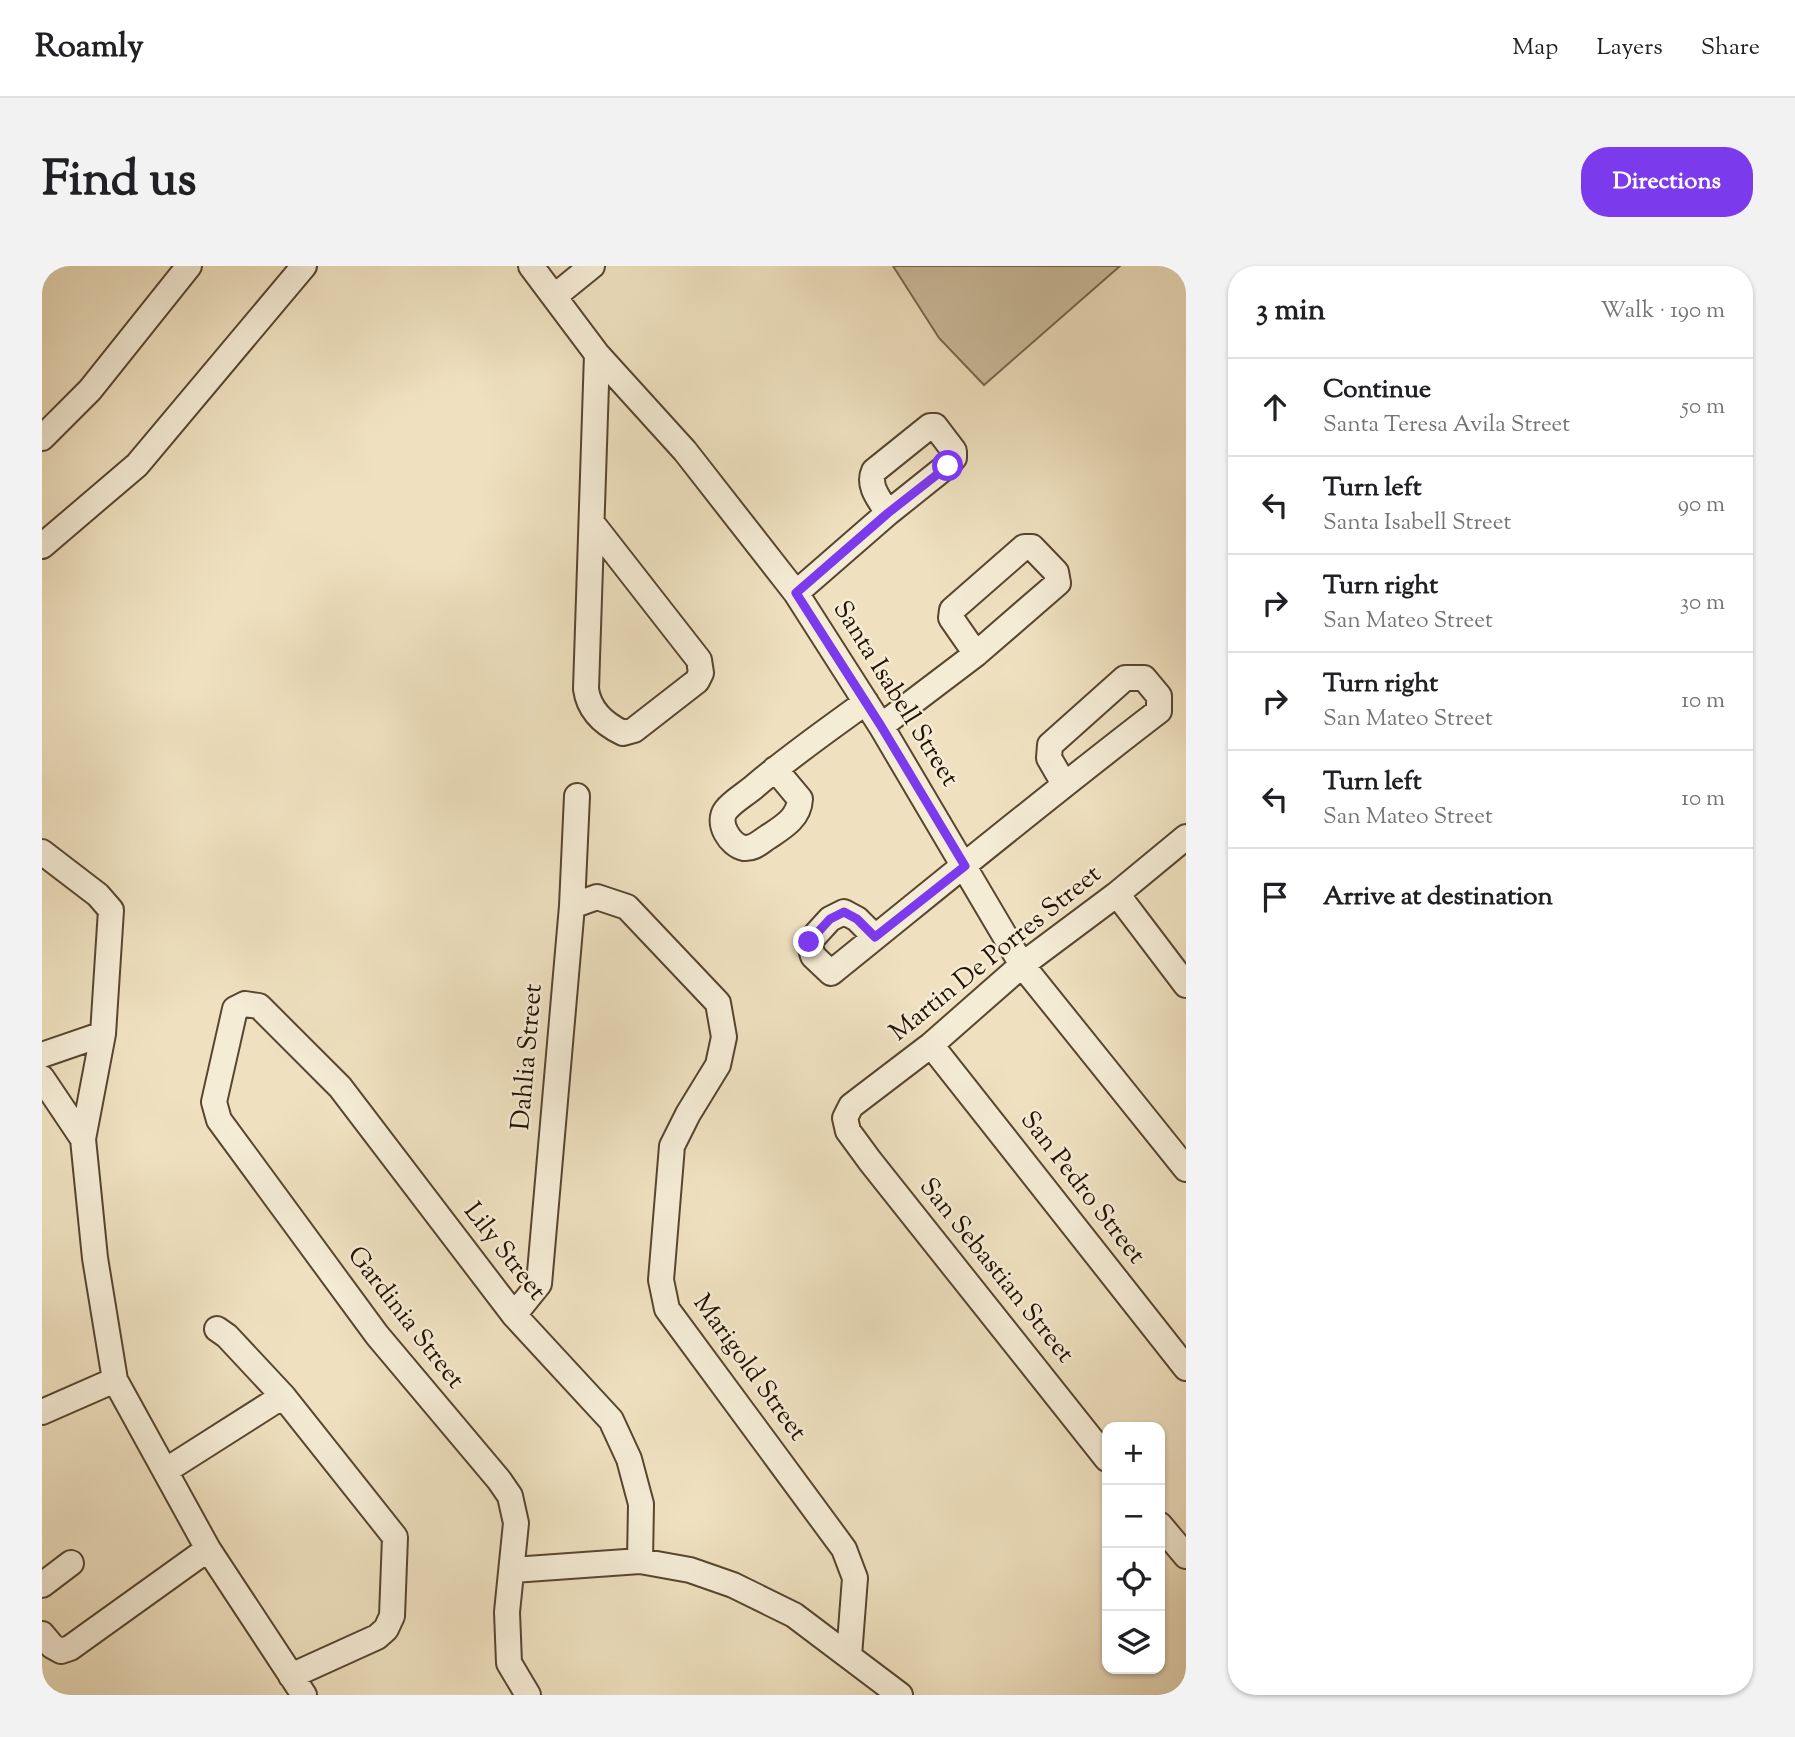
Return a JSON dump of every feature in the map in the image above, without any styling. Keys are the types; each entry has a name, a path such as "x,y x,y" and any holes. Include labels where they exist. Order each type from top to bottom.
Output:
{"street":[{"path":"42,438 90,390 189,266"},
{"path":"42,546 137,466 304,266"},
{"name":"Santa Isabell Street","path":"531,266 597,354 685,452 796,593 881,726 1022,965 1186,1169"},
{"path":"555,296 592,266"},
{"path":"592,523 699,660 701,673 697,681 666,706 634,730 623,733 608,726 588,703 586,690 597,354"},
{"path":"796,593 888,513"},
{"path":"881,726 976,654 1058,583 1056,572 1032,547 1024,547 952,610 951,618 976,654"},
{"path":"875,937 1158,710 1159,696 1144,678 1125,678 1050,745 1049,758 1064,784"},
{"path":"775,769 866,702"},
{"name":"Dahlia Street","path":"514,1315 539,1284 572,906 577,796"},
{"name":"Martin De Porres Street","path":"845,1118 851,1106 931,1045 1022,965 1117,894 1186,837"},
{"path":"42,852 98,895 111,910 103,1034 83,1139 94,1258 115,1380 208,1549 297,1685 386,1629 392,1616 394,1537 283,1396 227,1336 217,1329"},
{"path":"1117,894 1185,980"},
{"name":"Marigold Street","path":"572,906 597,897 626,907 718,1003 724,1037 718,1065 672,1146 660,1280 667,1309 844,1549 855,1578 849,1656"},
{"name":"Gardinia Street","path":"259,1006 245,1004 234,1009 215,1102 219,1120 377,1335 510,1496 516,1523 508,1612 509,1663 528,1695"},
{"name":"Lily Street","path":"259,1006 340,1087 514,1315 611,1420 629,1459 641,1504 640,1561"},
{"path":"42,1055 103,1034"},
{"name":"San Pedro Street","path":"931,1045 1186,1368"},
{"path":"42,1078 83,1139"},
{"name":"San Sebastian Street","path":"845,1118 848,1131 870,1160 1102,1453"},
{"path":"42,1412 115,1380"},
{"path":"165,1471 283,1396"},
{"path":"1165,1531 1186,1556"},
{"path":"42,1634 52,1646 61,1651 70,1648 208,1549"},
{"path":"513,1570 640,1561 690,1570 733,1585 794,1615 900,1695"},
{"path":"42,1585 71,1563"}],"shaded area":[{"path":"893,266 1120,266 984,385 939,338"}],"route":[{"path":"809,942 830,919 844,912 857,919 875,937 965,866 881,726 796,593 888,513 948,466"}]}
